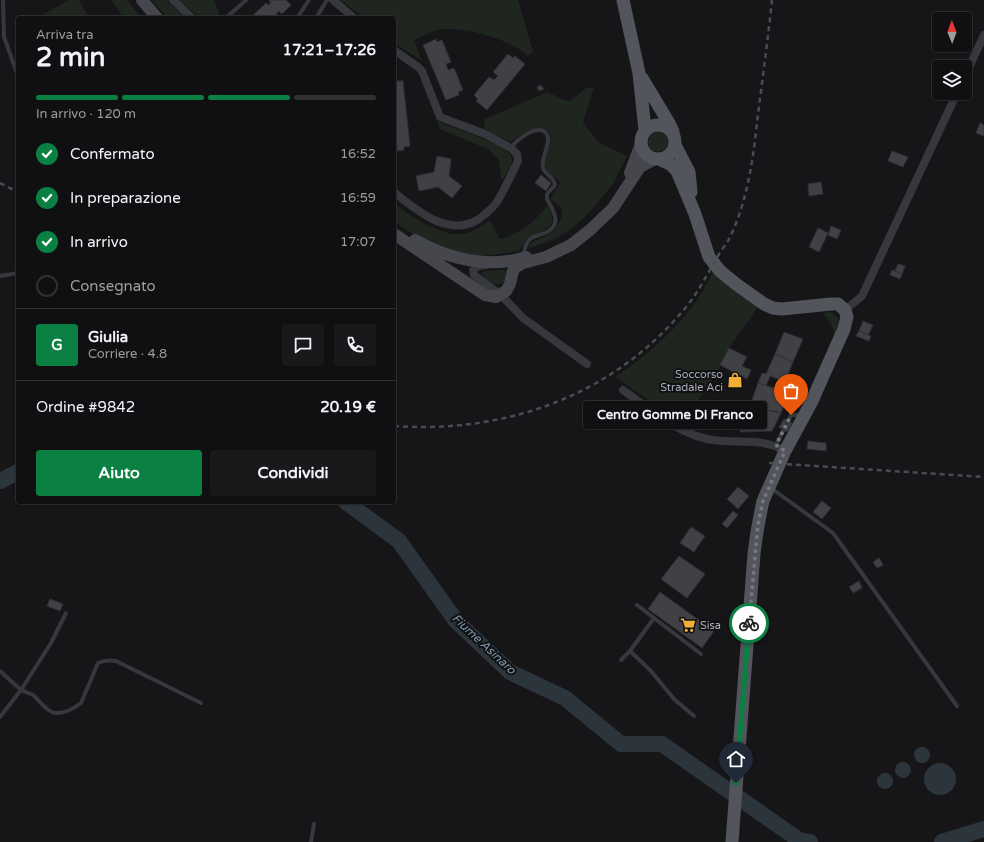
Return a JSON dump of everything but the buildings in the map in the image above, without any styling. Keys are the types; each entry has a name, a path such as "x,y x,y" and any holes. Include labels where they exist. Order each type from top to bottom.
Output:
{"main road":[{"path":"142,0 155,16"},
{"path":"623,0 639,73 645,130"},
{"path":"396,235 485,295 496,297 501,295 506,291 510,284 513,271 516,267 523,263 546,257 571,245 603,219 613,208 640,167 669,155 674,139 669,123 639,73"},
{"path":"396,228 419,242 454,257 499,263 544,251 568,240 588,226 609,205 630,172 645,130 656,124 669,128 689,172 695,214"},
{"path":"641,144 644,151 649,156 670,164 677,171 695,214 712,263 736,284 764,304 773,308 782,309 838,304 845,310 847,317 844,329 804,415 780,448 769,487 763,501 756,535 732,842"}],"street":[{"path":"173,0 190,16"},
{"path":"333,0 352,16"},
{"path":"972,61 984,36"},
{"path":"396,51 422,71 440,117 485,134 511,148 516,154 518,161 496,204 486,214 469,224 455,226 446,225 432,219 405,202 396,194"},
{"path":"845,310 862,296 954,100"},
{"path":"499,263 479,266 473,270 474,275 501,295 523,318 586,364"},
{"path":"623,390 663,418 695,435 722,441 764,442 780,448"}],"lane":[{"path":"3,0 4,37 16,70"},
{"path":"228,16 246,0"},
{"path":"298,16 309,0"},
{"path":"317,16 327,0"},
{"path":"511,148 515,142 525,135 540,130 545,132 548,136 548,142 542,160 542,167 544,172 554,181 555,185 547,194 546,199 554,211 556,217 555,224 550,230 530,240 526,246 522,258"},
{"path":"0,276 16,273"},
{"path":"769,487 833,533 957,706"},
{"path":"637,605 701,654"},
{"path":"0,717 21,690 51,644 66,613"},
{"path":"621,660 630,651 654,618"},
{"path":"630,651 651,671 674,699 694,716"},
{"path":"0,671 21,690 33,695 51,712 60,713 70,710 81,703 98,664 103,660 116,661 200,703"},
{"path":"311,842 314,824"}],"shaded area":[{"path":"68,0 79,0 88,16 41,16"},
{"path":"111,0 127,0 140,16 123,16"},
{"path":"152,0 166,0 183,16 166,16"},
{"path":"179,0 214,0 220,16 197,15"},
{"path":"341,0 518,0 533,51 528,56 510,44 498,39 472,32 447,29 434,31 414,40 422,61 396,44 396,16 361,16"},
{"path":"594,87 583,122 598,142 627,156 613,184 589,213 571,229 555,239 530,248 528,246 531,243 554,230 562,215 560,207 551,199 552,194 560,182 549,173 545,166 551,139 550,134 547,131 537,129 525,133 510,142 484,129 485,119 547,92 570,101 586,88"},
{"path":"437,121 492,142 509,153 512,162 503,179 501,178 499,160 488,149 440,129"},
{"path":"654,132 662,132 668,138 668,146 662,152 654,152 648,146 648,138"},
{"path":"396,204 435,229 454,234 470,232 490,220 499,238 503,239 527,226 547,206 551,212 553,222 542,231 527,239 519,251 490,255 473,255 451,251 421,239 396,222"},
{"path":"508,270 505,281 499,284 487,280 482,275 483,271"},
{"path":"714,270 758,307 729,348 714,378 682,423 615,377 639,360 672,331 691,309"},
{"path":"831,312 838,318 839,322 835,336 832,326 823,313"},
{"path":"919,747 925,747 930,752 928,761 925,763 919,763 914,758 914,752"},
{"path":"900,762 906,762 911,767 909,776 906,778 900,778 895,773 895,767"},
{"path":"937,763 943,763 953,770 956,779 955,785 949,792 943,795 937,795 927,788 924,782 924,776 931,766"},
{"path":"882,773 888,773 893,778 891,787 888,789 882,789 877,784 877,778"}],"waterway":[{"name":"Fiume Asinaro","path":"0,481 16,473"},
{"name":"Fiume Asinaro","path":"349,504 399,541 456,621 510,672 565,698 621,744 662,744 799,840 810,842"},
{"name":"Fiume Asinaro","path":"942,842 984,829"}],"railway":[{"path":"396,426 436,427 478,423 519,415 558,402 595,384 629,361 661,334 690,302 728,241 736,224 744,200 753,155 772,0"},
{"path":"0,183 16,191"},
{"path":"769,463 984,477"}],"way so far":[{"path":"749,623 758,524 763,501 785,451 776,445 791,415"}],"place":[{"name":"Soccorso Stradale Aci","path":"735,380"},
{"name":"Centro Gomme Di Franco","path":"791,415"},
{"name":"Sisa","path":"688,625"}],"route":[{"path":"736,783 749,623"}]}
